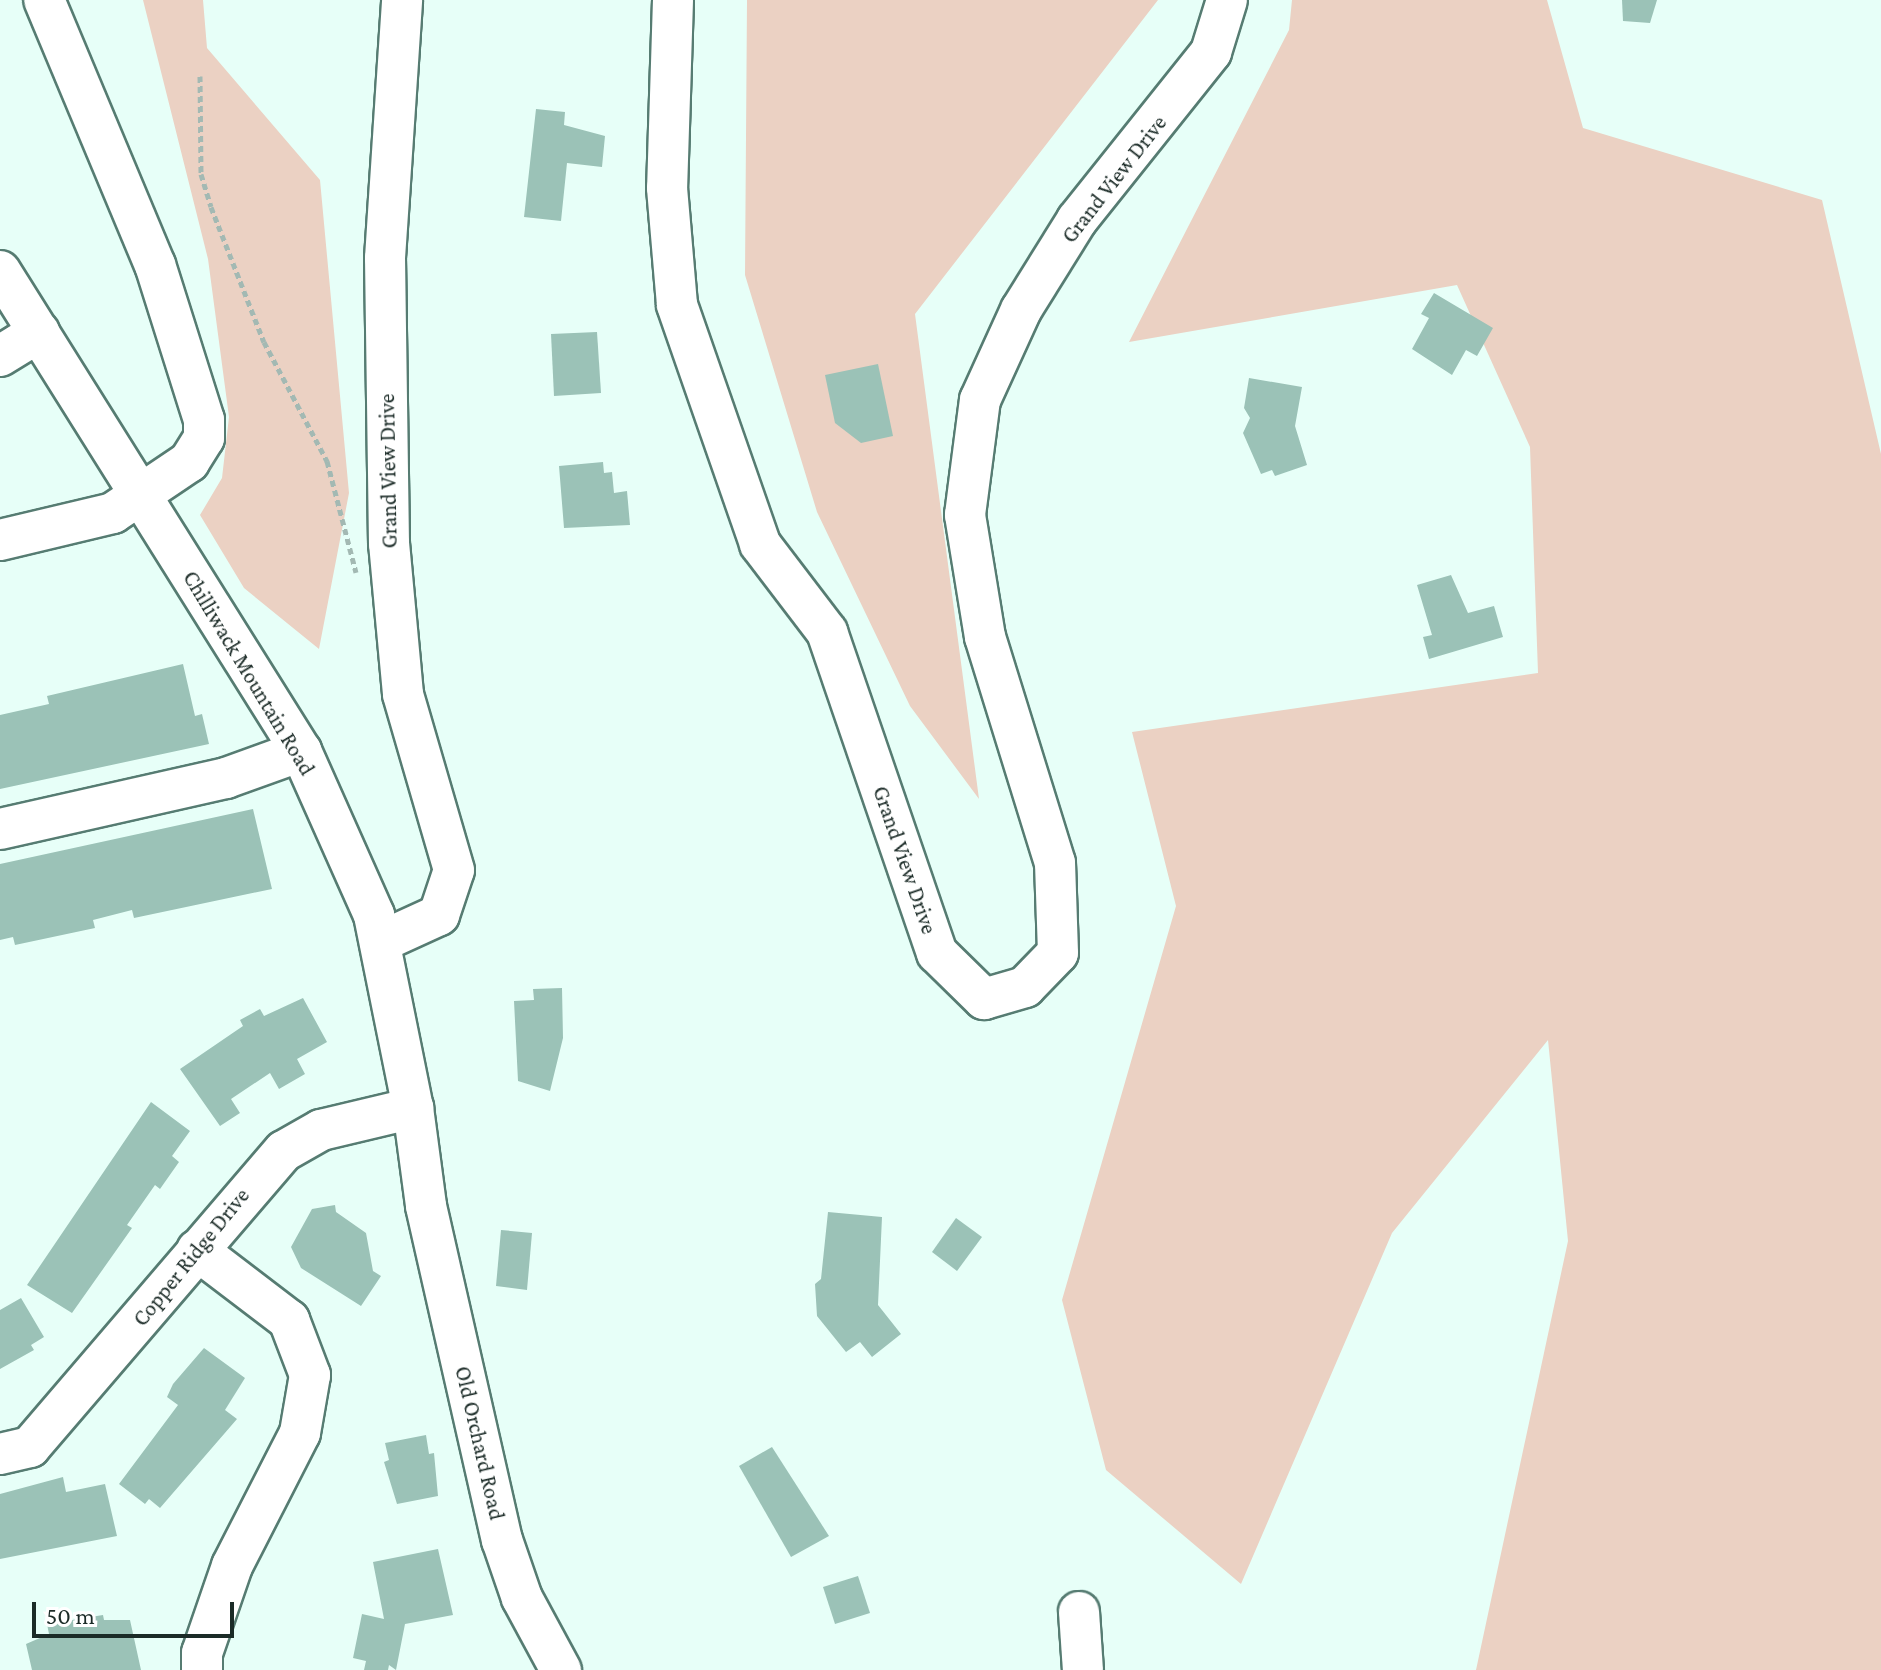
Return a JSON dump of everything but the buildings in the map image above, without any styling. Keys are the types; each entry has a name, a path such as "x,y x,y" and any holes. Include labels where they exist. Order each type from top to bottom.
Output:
{"street":[{"path":"0,540 113,513 200,452 204,420 155,265 44,0"},
{"name":"Grand View Drive","path":"380,942 439,915 454,870 403,694 389,544 385,258 402,0"},
{"name":"Grand View Drive","path":"673,0 667,188 677,305 760,544 827,632 937,953 984,999 1025,987 1058,953 1055,863 985,637 965,515 980,400 1021,310 1077,220 1211,52 1227,0"},
{"name":"Chilliwack Mountain Road","path":"0,271 301,751 374,915 413,1108 426,1206"},
{"path":"0,356 39,332"},
{"path":"0,829 226,778 301,751"},
{"name":"Copper Ridge Drive","path":"0,1454 30,1447 284,1151 321,1130 413,1108"},
{"name":"Old Orchard Road","path":"426,1206 511,1570 561,1670"},
{"path":"197,1250 289,1320 310,1375 300,1433 232,1566 202,1653 202,1670"},
{"path":"1079,1612 1083,1670"}],"path":[{"path":"200,76 201,174 211,207 264,342 327,461 357,575"}],"shaded area":[{"path":"143,0 203,0 207,48 320,180 349,493 319,649 244,588 200,515 222,478 229,417 208,259"},
{"path":"747,0 1158,0 915,314 979,799 910,706 817,512 745,275"},
{"path":"1292,0 1547,0 1583,128 1822,200 1881,454 1881,1670 1476,1670 1568,1241 1548,1040 1392,1233 1241,1584 1106,1470 1062,1300 1176,906 1132,732 1538,673 1530,447 1457,285 1129,342 1289,30"}]}
